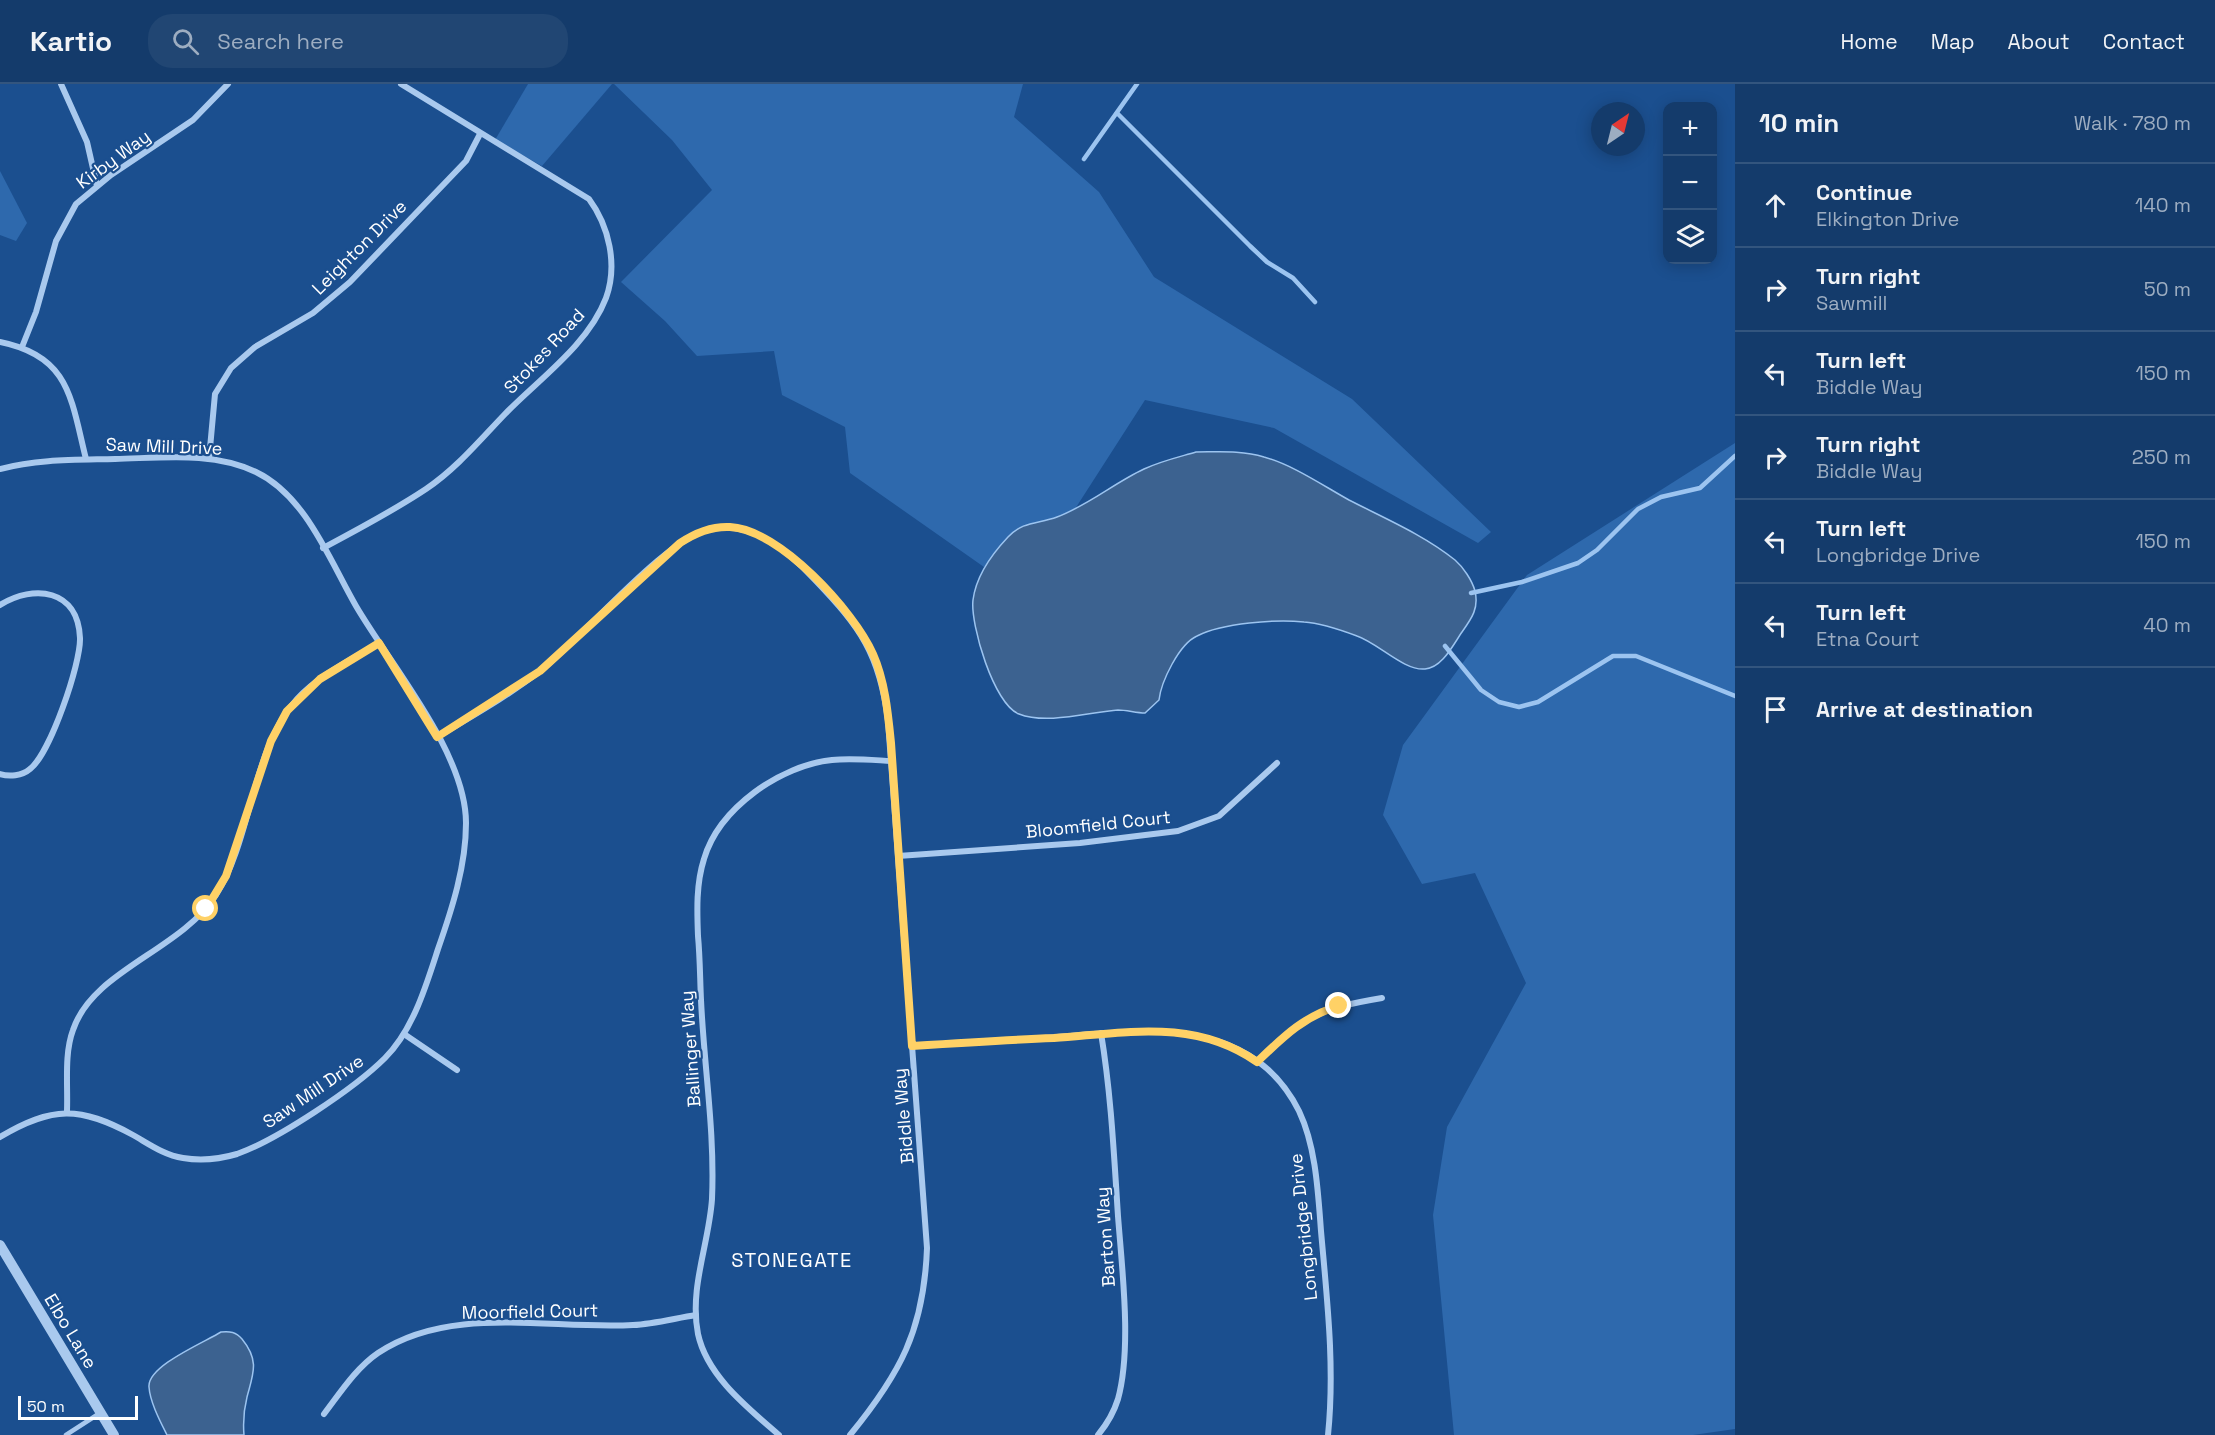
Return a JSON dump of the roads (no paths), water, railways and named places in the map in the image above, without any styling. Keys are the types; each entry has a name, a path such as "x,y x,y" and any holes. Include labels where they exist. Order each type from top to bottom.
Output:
{"street":[{"path":"60,84 87,142 97,186"},
{"name":"Kirby Way","path":"22,347 36,312 61,228 76,204 97,186 193,120 228,84"},
{"name":"Stokes Road","path":"323,548 410,499 441,478 576,343 588,329 606,297 611,280 610,247 602,219 589,199 537,165 480,134 401,84"},
{"name":"Leighton Drive","path":"209,459 215,394 231,368 255,347 313,313 350,282 466,161 480,134"},
{"path":"0,342 22,347 42,357 62,378 69,390 86,459"},
{"name":"Saw Mill Drive","path":"0,469 47,460 209,459 238,465 275,483 304,515 437,737 458,778 464,799 465,842 446,925 405,1034 375,1068 341,1093 272,1136 238,1153 220,1157 183,1158 166,1153 120,1128 67,1111"},
{"name":"Biddle Way","path":"437,737 540,671 680,543 712,528 731,527 750,531 766,539 796,562 837,602 862,635 873,654 886,698 926,1211 925,1285 904,1358 883,1393 850,1435"},
{"path":"0,605 22,594 36,592 48,594 61,600 71,610 80,638 70,683 39,758 30,770 18,775 0,774"},
{"path":"0,1137 28,1122 67,1111 69,1046 80,1015 102,988 179,936 206,909 226,876 271,741 287,711 320,679 379,643"},
{"name":"Ballinger Way","path":"779,1435 741,1401 720,1377 704,1349 696,1315 697,1283 712,1199 711,1134 697,904 704,858 719,830 734,812 752,795 778,779 806,766 826,761 891,761"},
{"name":"Bloomfield Court","path":"898,856 1102,841 1178,831 1219,816 1277,763"},
{"path":"1257,1062 1287,1034 1316,1014 1339,1006 1382,998"},
{"name":"Longbridge Drive","path":"912,1046 1161,1031 1196,1035 1232,1045 1278,1080 1290,1095 1299,1112 1311,1149 1326,1278 1331,1392 1328,1435"},
{"name":"Barton Way","path":"1098,1435 1111,1416 1121,1383 1124,1314 1108,1075 1101,1033"},
{"path":"405,1034 457,1070"},
{"name":"Elbo Lane","path":"0,1245 114,1435"},
{"name":"Moorfield Court","path":"324,1414 366,1363 390,1346 418,1334 475,1325 633,1325 696,1315"}],"lane":[{"path":"66,1435 100,1413"}],"waterway":[{"path":"1084,159 1137,84"},
{"path":"1117,113 1250,246 1267,262 1293,278 1315,302"},
{"path":"1471,593 1522,582 1578,563 1597,550 1638,509 1661,497 1700,488 1735,456"},
{"path":"1445,646 1481,690 1499,702 1519,707 1538,702 1613,656 1636,656 1735,696"}],"district":[{"name":"STONEGATE","path":"792,1260"}]}
